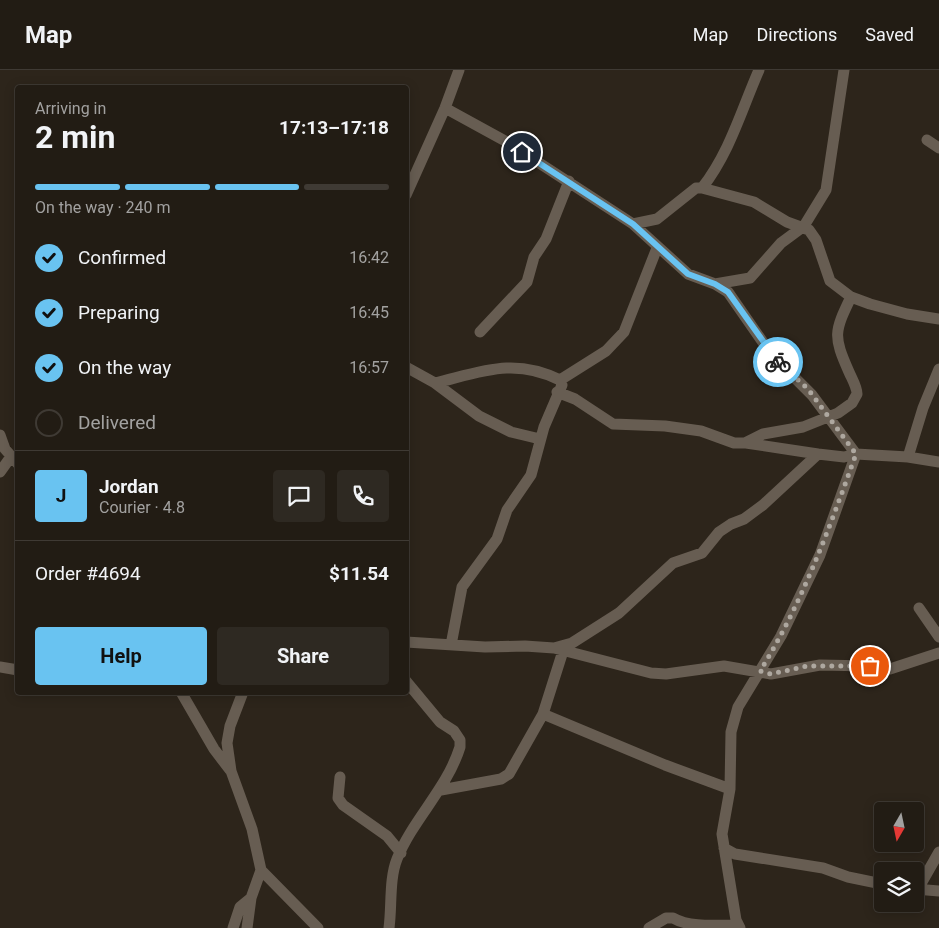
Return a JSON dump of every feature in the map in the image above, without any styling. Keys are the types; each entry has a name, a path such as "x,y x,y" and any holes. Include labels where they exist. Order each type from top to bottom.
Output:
{"street":[{"path":"409,188 445,108 458,70"},
{"path":"702,188 714,172 732,140 759,70"},
{"path":"715,284 750,278 781,244 804,226 826,190 844,70"},
{"path":"445,108 507,142 569,181 633,224 657,248 688,274 715,284 732,296 772,354 808,389 856,454"},
{"path":"927,140 939,148"},
{"path":"480,332 527,282 534,257 546,238 569,181"},
{"path":"633,224 656,219 692,190 702,188 754,202 787,222 804,226 816,240 830,281 851,296 870,304 907,314 939,319"},
{"path":"560,380 606,351 624,332 657,248"},
{"path":"745,443 763,434 803,427 841,411 852,403 857,394 839,350 837,334 839,322 851,296"},
{"path":"435,383 496,367 530,368 560,380"},
{"path":"409,368 435,383 479,416 511,432 540,438"},
{"path":"908,457 923,408 939,369"},
{"path":"450,645 462,588 497,539 507,510 531,475 540,438 557,392 562,385 560,380"},
{"path":"557,392 575,399 613,424 665,426 701,431 724,441 818,454 844,457 856,454 908,457 939,462"},
{"path":"0,435 14,461 0,472"},
{"path":"441,790 501,778 510,774 543,714 559,650 610,620 674,563 702,553 719,532 731,524 744,519 764,505 818,454"},
{"path":"649,928 666,918 673,918 681,925 739,926 722,834 730,789 731,732 738,707 781,636 820,555 856,454"},
{"path":"919,608 939,637"},
{"path":"409,642 559,650 651,674 666,674 724,666 771,674 807,666 828,665 890,669 939,653"},
{"path":"0,667 15,670"},
{"path":"390,928 395,867 417,823 441,790 457,757 460,740 454,731 440,722 409,684"},
{"path":"183,695 214,749 231,771"},
{"path":"242,695 227,737 231,771 252,829 261,870 251,898 247,928"},
{"path":"543,714 665,765 730,789"},
{"path":"340,777 338,798 343,805 387,836 401,852"},
{"path":"724,848 735,854 823,868 848,877 874,882"},
{"path":"924,876 939,852"},
{"path":"261,870 318,928"},
{"path":"924,890 939,891"},
{"path":"233,928 240,907 251,898"}],"way so far":[{"path":"778,362 808,389 851,451 856,454 820,555 781,636 760,671 771,674 807,666 870,666"}],"route":[{"path":"522,152 633,224 657,248 688,274 715,284 728,292 778,362"}]}
